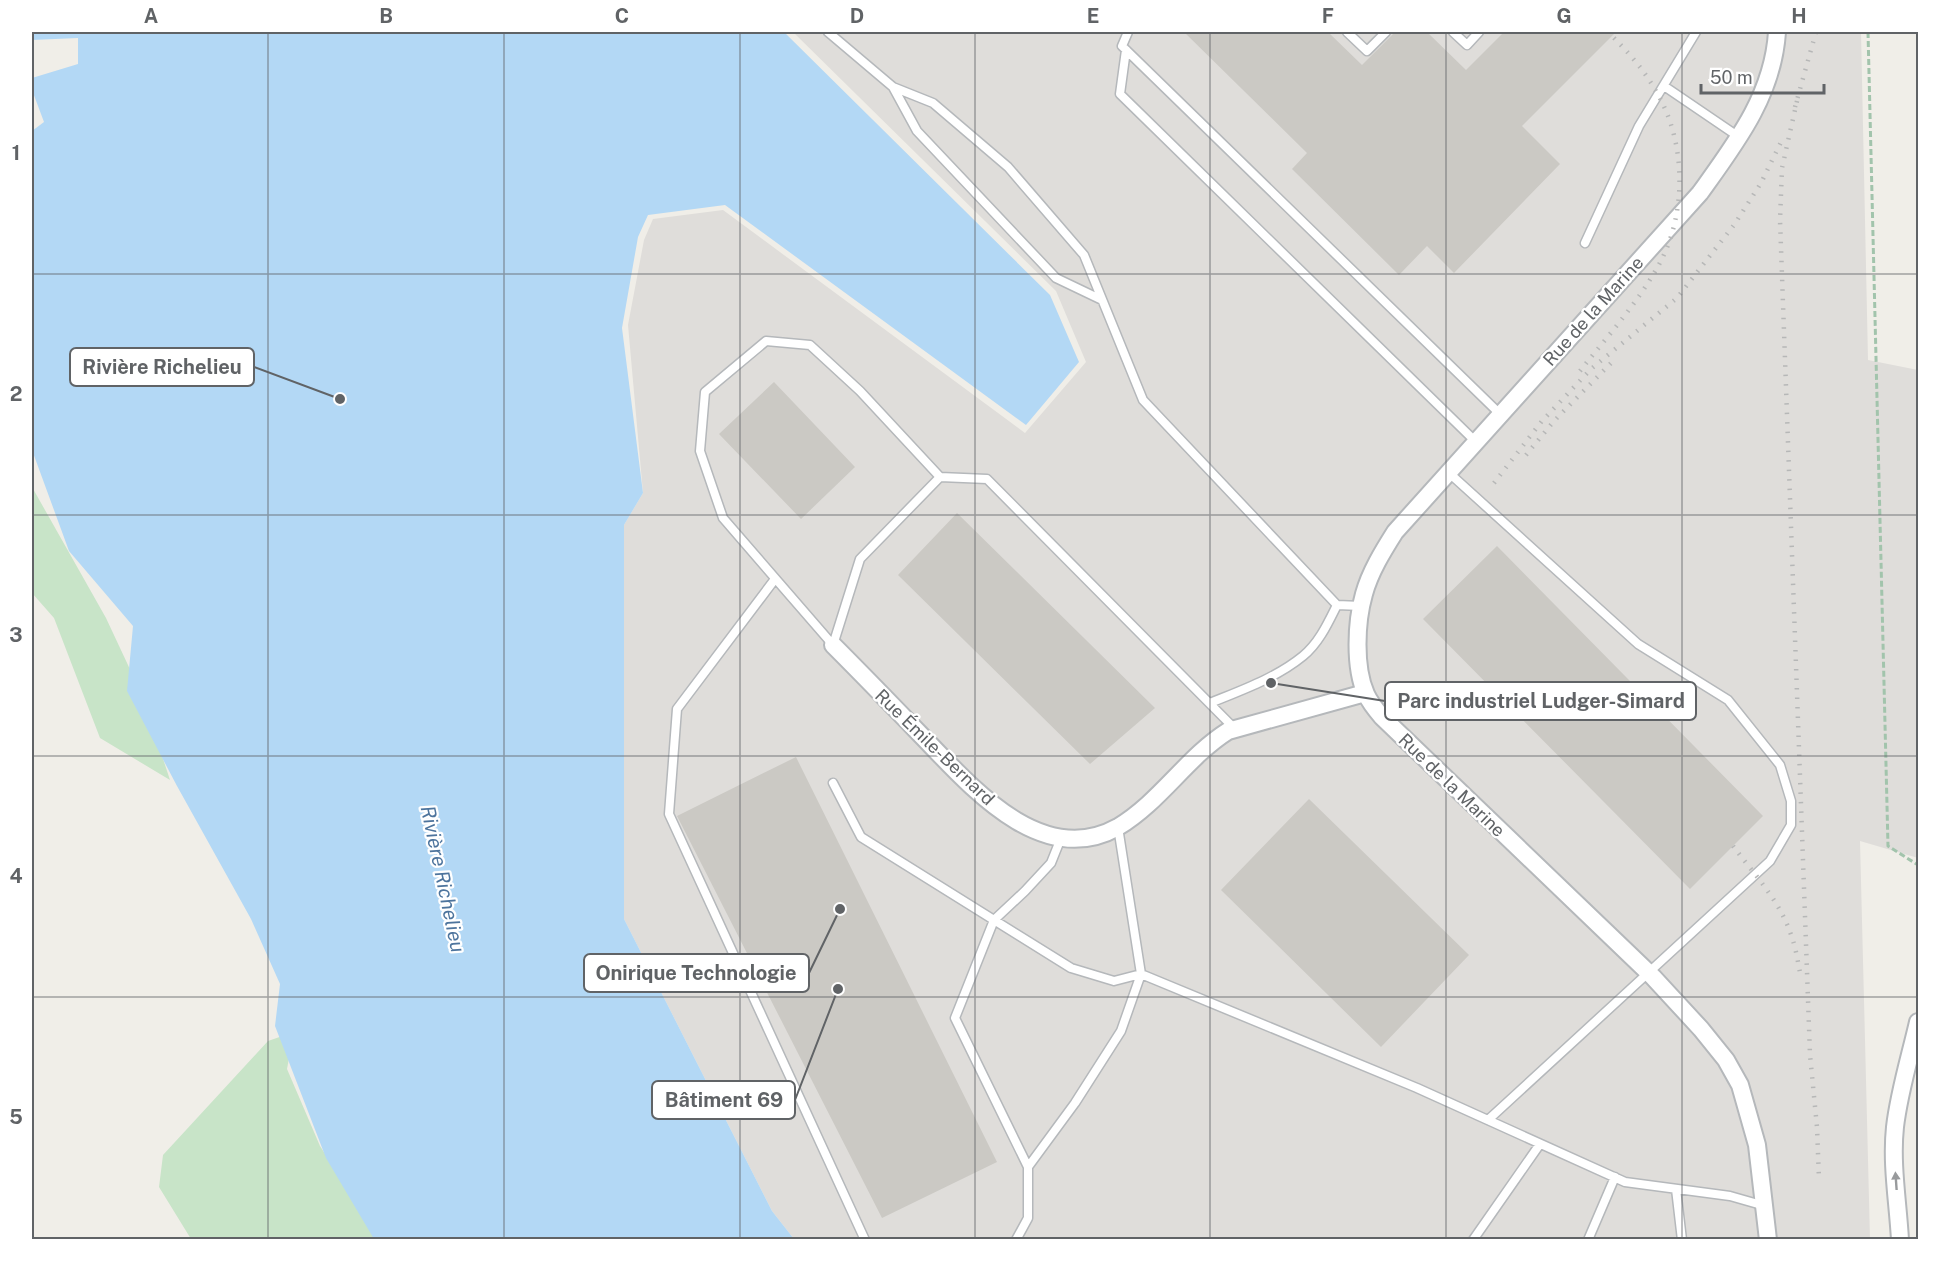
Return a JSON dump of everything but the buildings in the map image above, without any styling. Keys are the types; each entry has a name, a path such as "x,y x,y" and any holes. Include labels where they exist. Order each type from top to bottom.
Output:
{"street":[{"name":"Rue de la Marine","path":"1768,1239 1757,1145 1740,1085 1726,1060 1701,1029 1648,972 1382,717 1365,693 1357,645 1364,593 1378,561 1395,532 1700,193 1739,137 1762,95 1775,50 1777,32"},
{"name":"Rue Émile-Bernard","path":"833,645 982,796 1023,825 1041,833 1062,837 1100,835 1118,826 1152,801 1215,739 1235,729 1365,693"},
{"path":"1900,1239 1894,1147 1895,1128 1918,1022"}],"lane":[{"path":"828,32 893,87 933,103 1008,167 1084,255 1143,400 1337,605 1361,606"},
{"path":"1128,32 1122,46 1500,414"},
{"path":"1347,32 1367,51 1386,32"},
{"path":"1453,32 1467,45 1479,32"},
{"path":"1585,243 1639,126 1696,32"},
{"path":"1126,50 1120,94 1475,441"},
{"path":"1664,86 1739,137"},
{"path":"893,87 917,131 1056,278 1102,300"},
{"path":"833,645 723,518 700,451 705,392 766,341 810,345 860,391 940,477 987,479 1235,729"},
{"path":"1448,472 1638,644 1728,700 1780,765 1791,801 1791,825 1770,861 1488,1120"},
{"path":"833,645 860,559 940,477"},
{"path":"776,579 677,709 669,814 865,1239"},
{"path":"1210,703 1262,682 1304,656 1324,631 1337,605"},
{"path":"833,783 861,837 1071,968 1114,981 1141,974 1406,1084 1625,1182 1730,1196 1765,1206"},
{"path":"1028,1167 1075,1103 1121,1031 1141,974 1118,826"},
{"path":"1016,1239 1028,1218 1028,1167 955,1018 994,920 1051,863 1062,837"},
{"path":"1473,1239 1540,1144"},
{"path":"1588,1239 1615,1177"},
{"path":"1676,1189 1682,1239"}],"path":[{"path":"1868,32 1888,846 1918,865"}],"shaded area":[{"path":"793,32 1861,32 1868,360 1918,370 1918,858 1860,841 1870,1239 794,1239 772,1211 624,919 624,525 643,493 628,325 644,240 653,219 723,210 1025,433 1086,362 1056,291"}],"green space":[{"path":"32,487 106,618 142,695 170,780 100,738 54,618 32,593"},
{"path":"294,1032 287,1069 320,1146 380,1239 191,1239 159,1187 163,1155 268,1041"}],"water":[{"path":"32,32 784,32 1050,295 1079,362 1026,425 725,205 648,215 638,237 622,328 643,493 624,525 624,919 772,1211 794,1239 374,1239 326,1158 275,1026 280,984 251,919 127,691 133,626 69,551 32,450 32,131 44,122 32,90 32,78 78,64 78,38 32,40"}],"railway":[{"path":"1795,107 1816,32"},
{"path":"1580,371 1649,282 1667,248 1678,204 1680,180 1678,157 1667,113 1647,77 1612,36"},
{"path":"1797,101 1782,168 1780,220 1810,1055 1819,1179"},
{"path":"1494,483 1542,421 1591,369 1677,298 1734,225 1761,183 1782,140"},
{"path":"1526,455 1554,421 1616,358"},
{"path":"1733,846 1765,887 1785,920 1794,943 1801,978"}],"place":[{"name":"Rivière Richelieu","path":"340,399"},
{"name":"Parc industriel Ludger-Simard","path":"1271,683"},
{"name":"Onirique Technologie","path":"840,909"},
{"name":"Bâtiment 69","path":"838,989"}]}
